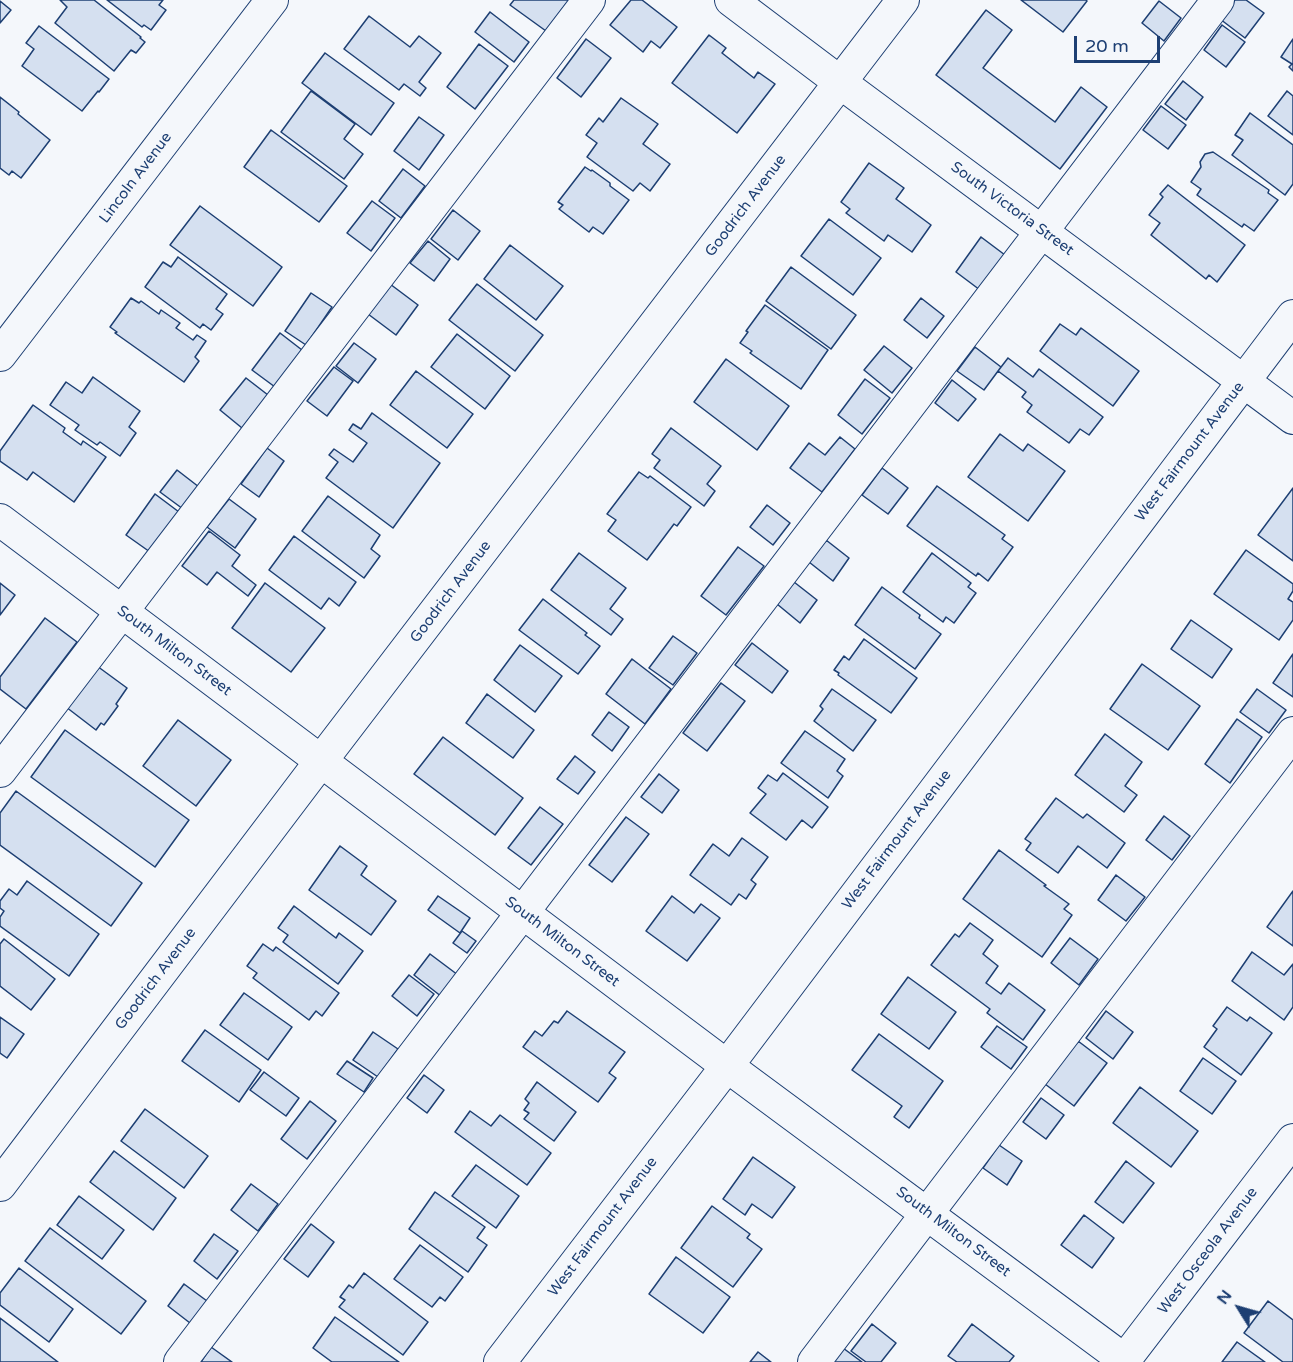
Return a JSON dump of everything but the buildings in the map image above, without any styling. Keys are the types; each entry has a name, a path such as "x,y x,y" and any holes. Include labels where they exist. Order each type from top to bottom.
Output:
{"street":[{"name":"Lincoln Avenue","path":"0,355 272,0"},
{"path":"0,771 589,0"},
{"name":"South Victoria Street","path":"731,0 1293,418"},
{"name":"Goodrich Avenue","path":"0,1185 321,760 903,0"},
{"path":"180,1362 1218,0"},
{"name":"West Fairmount Avenue","path":"500,1362 727,1066 1293,316"},
{"name":"South Milton Street","path":"0,520 727,1066 1125,1361"},
{"path":"814,1362 1293,732"},
{"name":"West Osceola Avenue","path":"1125,1361 1293,1140"}]}
